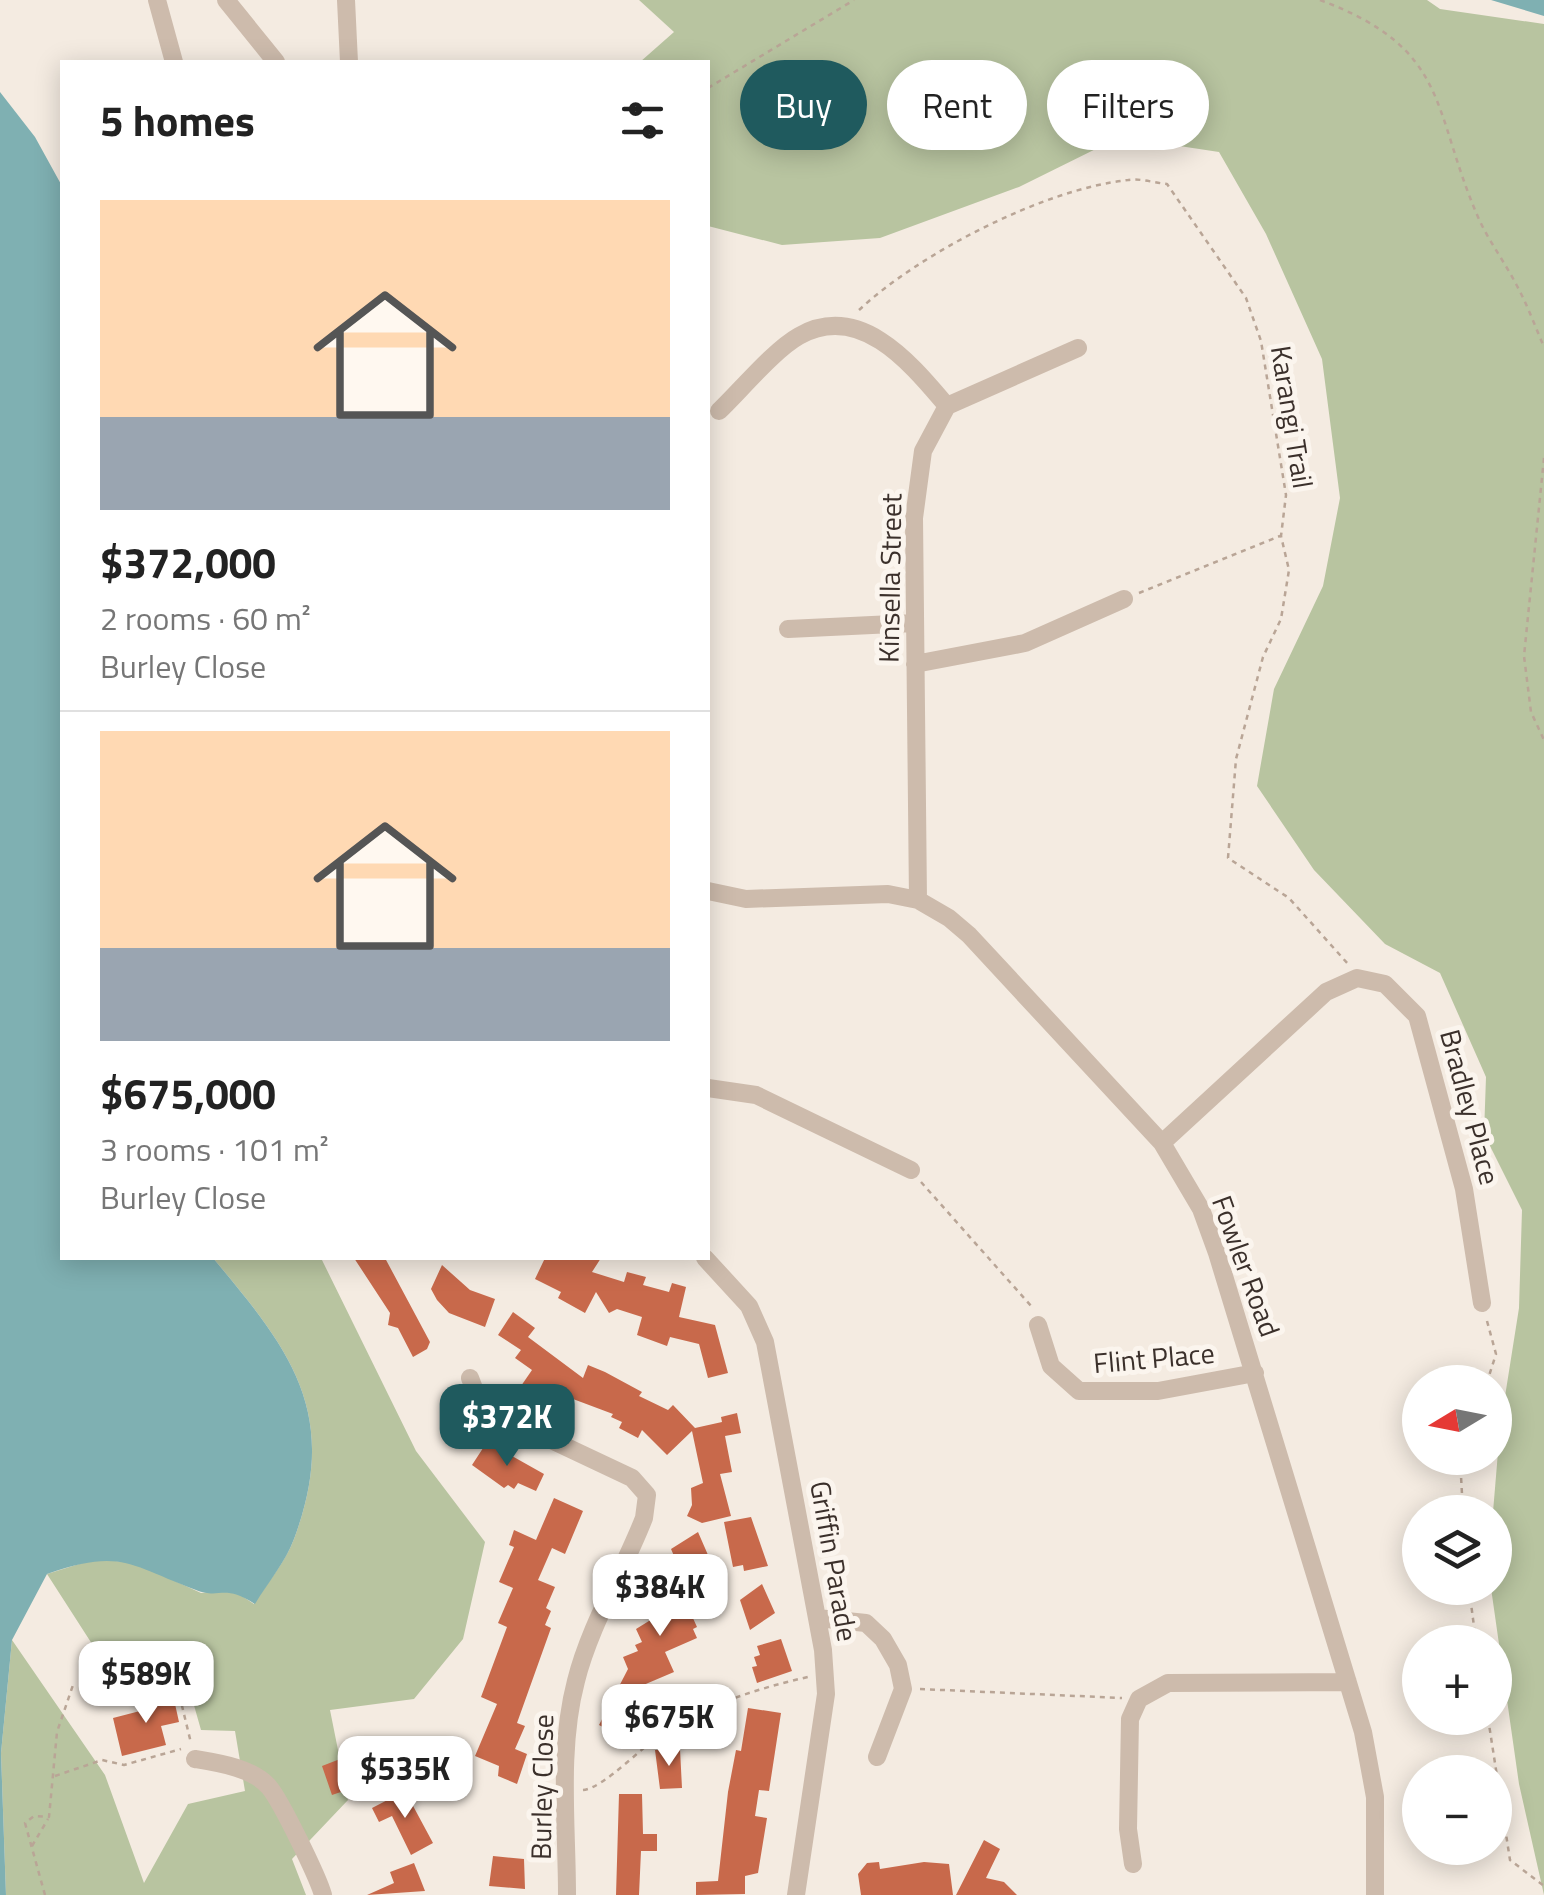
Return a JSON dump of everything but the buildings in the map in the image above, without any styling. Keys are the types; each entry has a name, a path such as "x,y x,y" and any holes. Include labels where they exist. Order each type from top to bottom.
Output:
{"street":[{"path":"158,0 173,60"},
{"path":"226,0 274,60"},
{"path":"346,0 349,60"},
{"path":"719,411 799,336 843,324 900,350 947,406 1078,348"},
{"name":"Kinsella Street","path":"918,900 914,518 923,451 947,406"},
{"path":"915,664 1025,643 1124,599"},
{"path":"788,629 914,623"},
{"name":"Fowler Road","path":"710,890 746,899 855,892 918,900 969,935 1162,1144 1201,1210 1255,1373 1348,1682 1371,1768 1378,1855 1375,1895"},
{"path":"1162,1144 1326,992 1357,978"},
{"name":"Bradley Place","path":"1357,978 1385,984 1416,1016 1464,1189 1482,1303"},
{"path":"710,1088 756,1095 910,1170"},
{"name":"Griffin Parade","path":"707,1260 750,1306 765,1342 818,1618 826,1694 796,1895"},
{"name":"Flint Place","path":"1038,1326 1051,1366 1080,1392 1158,1390 1255,1373"},
{"name":"Burley Close","path":"470,1378 478,1399 492,1412 632,1478 646,1495 644,1518 577,1676 567,1729 568,1895"},
{"path":"818,1618 856,1620 876,1630 898,1665 903,1688 877,1757"},
{"path":"1132,1864 1128,1829 1130,1719 1139,1699 1168,1683 1348,1682"},
{"path":"195,1759 230,1765 269,1786 317,1873 322,1895"}],"path":[{"path":"710,87 854,0"},
{"path":"1320,0 1361,15 1407,51 1437,92 1478,217 1518,287 1544,346"},
{"name":"Karangi Trail","path":"843,324 923,259 963,236 1027,210 1130,179 1166,184 1246,298 1260,341 1286,495 1281,536 1290,570 1282,619 1263,656 1236,759 1228,858 1288,898 1357,978"},
{"path":"1544,458 1524,656 1531,712 1544,740"},
{"path":"1124,599 1281,536"},
{"path":"910,1170 1033,1309 1038,1326"},
{"path":"1482,1303 1496,1354 1493,1365"},
{"path":"55,1776 102,1760 124,1765 192,1746 174,1677 135,1686"},
{"path":"566,1792 594,1789 631,1754 710,1708 792,1681"},
{"path":"32,1848 49,1817 57,1732 73,1686"},
{"path":"903,1688 1139,1699"},
{"path":"1491,1735 1510,1860 1544,1886"},
{"path":"45,1895 25,1823 34,1816 49,1817"}],"green space":[{"path":"639,0 1427,0 1440,9 1544,24 1544,1895 1512,1735 1512,1625 1496,1625 1493,1605 1512,1605 1512,1495 1494,1495 1496,1475 1512,1475 1510,1365 1519,1308 1522,1210 1484,1134 1486,1077 1440,973 1385,944 1314,870 1257,786 1274,689 1323,586 1340,498 1322,359 1266,234 1219,152 1206,150 1209,150 1209,60 1047,60 1047,150 1094,150 1019,187 880,238 782,245 710,227 710,60 642,60 674,32"},
{"path":"215,1260 322,1260 416,1451 485,1542 463,1639 414,1699 330,1710 348,1800 292,1859 306,1895 6,1895 1,1753 12,1640 105,1775 144,1883 188,1804 245,1791 235,1731 201,1730 180,1656 112,1675 47,1574 95,1559 136,1563 201,1593 233,1590 254,1604 294,1539 307,1495 312,1455 309,1419 300,1386 285,1354"}],"water":[{"path":"1491,0 1544,0 1544,16"},
{"path":"0,92 35,137 60,182 60,1260 215,1260 285,1354 309,1419 312,1455 307,1495 294,1539 255,1604 235,1594 196,1590 125,1563 92,1562 47,1574 12,1640 1,1753 6,1895 0,1895"}]}
